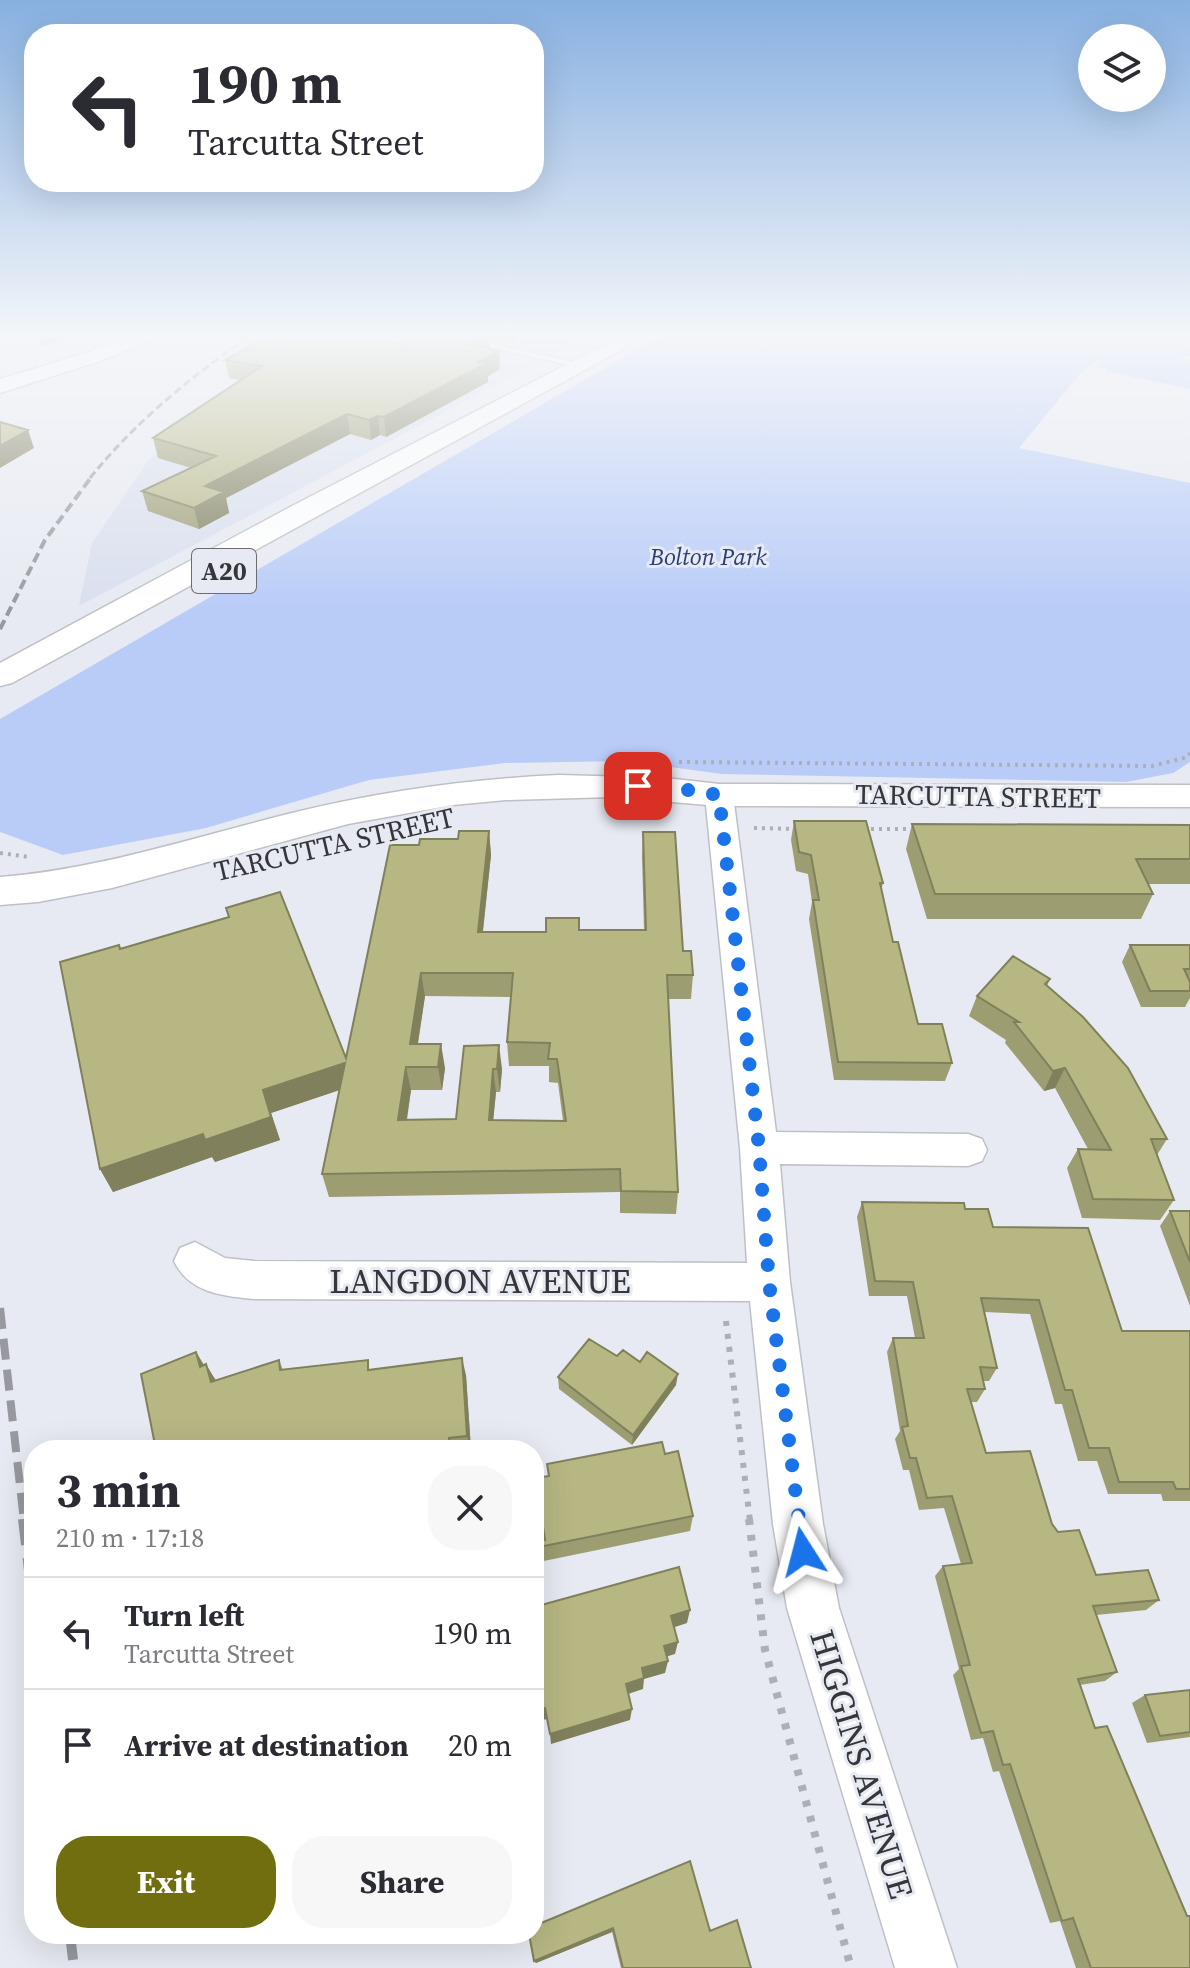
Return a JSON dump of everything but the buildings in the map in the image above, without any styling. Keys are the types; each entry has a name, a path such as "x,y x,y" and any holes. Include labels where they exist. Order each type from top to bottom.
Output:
{"main road":[{"name":"A20","path":"0,676 463,427"},
{"name":"A20","path":"0,700 207,581 445,436"},
{"name":"TARCUTTA STREET","path":"0,891 93,879 366,808 462,792 539,798 592,797 664,807 719,795 1190,796"},
{"name":"TARCUTTA STREET","path":"0,915 97,901 391,825 539,798"}],"street":[{"name":"HIGGINS AVENUE","path":"719,795 759,1148 769,1282 798,1524 813,1608 926,1968"},
{"path":"759,1148 968,1150"},
{"name":"LANGDON AVENUE","path":"195,1261 218,1276 254,1280 769,1282"}],"path":[{"path":"1152,766 1188,757 1190,753"},
{"path":"754,828 801,829"},
{"path":"847,829 925,829"},
{"path":"726,1321 765,1650 851,1968"}],"shaded area":[{"path":"200,427 417,427 79,606 92,543 150,458"}],"green space":[{"name":"Bolton Park","path":"504,427 1036,427 1019,448 1190,483 1190,762 1173,773 1126,782 722,774 626,761 505,763 369,780 206,828 63,855 0,832 0,719"}],"railway":[{"path":"90,478 137,427"},
{"path":"0,629 45,540 92,476"},
{"path":"0,1308 24,1521"},
{"path":"23,1519 24,1528"},
{"path":"71,1944 74,1968"}],"route":[{"path":"638,786 662,786 719,795 759,1148 769,1282 803,1552"}]}
